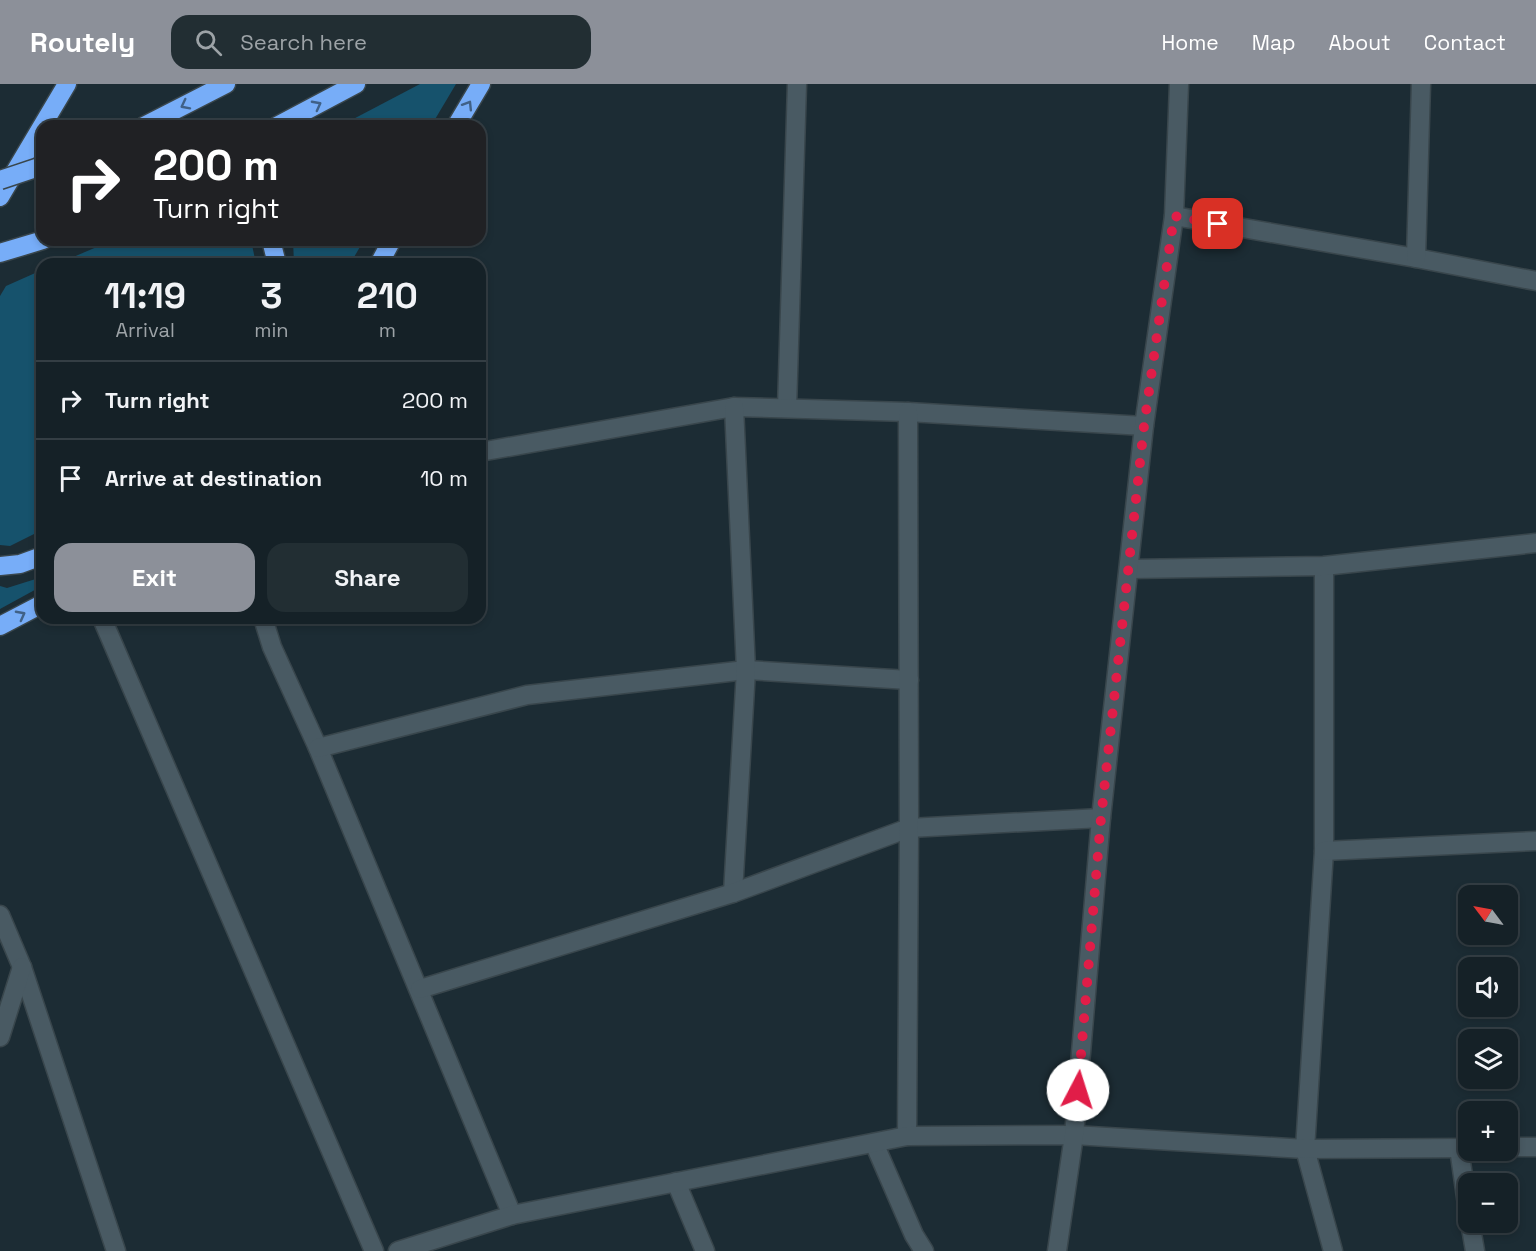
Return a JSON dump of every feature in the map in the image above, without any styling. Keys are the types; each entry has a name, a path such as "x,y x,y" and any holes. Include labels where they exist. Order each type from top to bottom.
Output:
{"highway":[{"path":"46,120 67,84"},
{"path":"156,120 226,84"},
{"path":"288,120 356,84"},
{"path":"460,120 481,84"},
{"path":"0,197 36,136"},
{"path":"0,180 36,168"},
{"path":"0,253 36,242"},
{"path":"0,566 20,564 36,558"},
{"path":"0,626 36,607"}],"street":[{"path":"787,408 797,84"},
{"path":"1057,1251 1074,1135 1101,818 1144,426 1174,216 1179,84"},
{"path":"1416,258 1421,84"},
{"path":"1174,216 1416,258 1536,282"},
{"path":"734,407 746,670 734,892"},
{"path":"486,451 734,407 908,412 1144,426"},
{"path":"907,1136 908,412"},
{"path":"1130,569 1324,566 1536,543"},
{"path":"1324,566 1324,851 1305,1149 1333,1251"},
{"path":"104,624 374,1251"},
{"path":"265,624 272,647 318,747 513,1215"},
{"path":"318,747 527,695 746,670 909,680"},
{"path":"420,989 734,892 909,828 1101,818"},
{"path":"1324,851 1536,841"},
{"path":"0,915 22,967 117,1251"},
{"path":"0,1037 22,967"},
{"path":"398,1251 513,1215 907,1136 1074,1135 1305,1149 1458,1148"},
{"path":"874,1143 914,1235 924,1251"},
{"path":"1518,1147 1536,1147"},
{"path":"676,1182 705,1251"},
{"path":"1472,1233 1474,1251"}],"shaded area":[{"path":"420,84 456,84 435,120 351,120"},
{"path":"99,246 252,246 255,258 71,258"},
{"path":"293,246 360,246 354,258 294,258"},
{"path":"36,273 36,533 10,546 0,545 0,296 6,286"},
{"path":"36,579 36,589 0,609 0,586 7,588"}],"route":[{"path":"1078,1090 1101,818 1144,426 1174,216 1218,224"}]}
